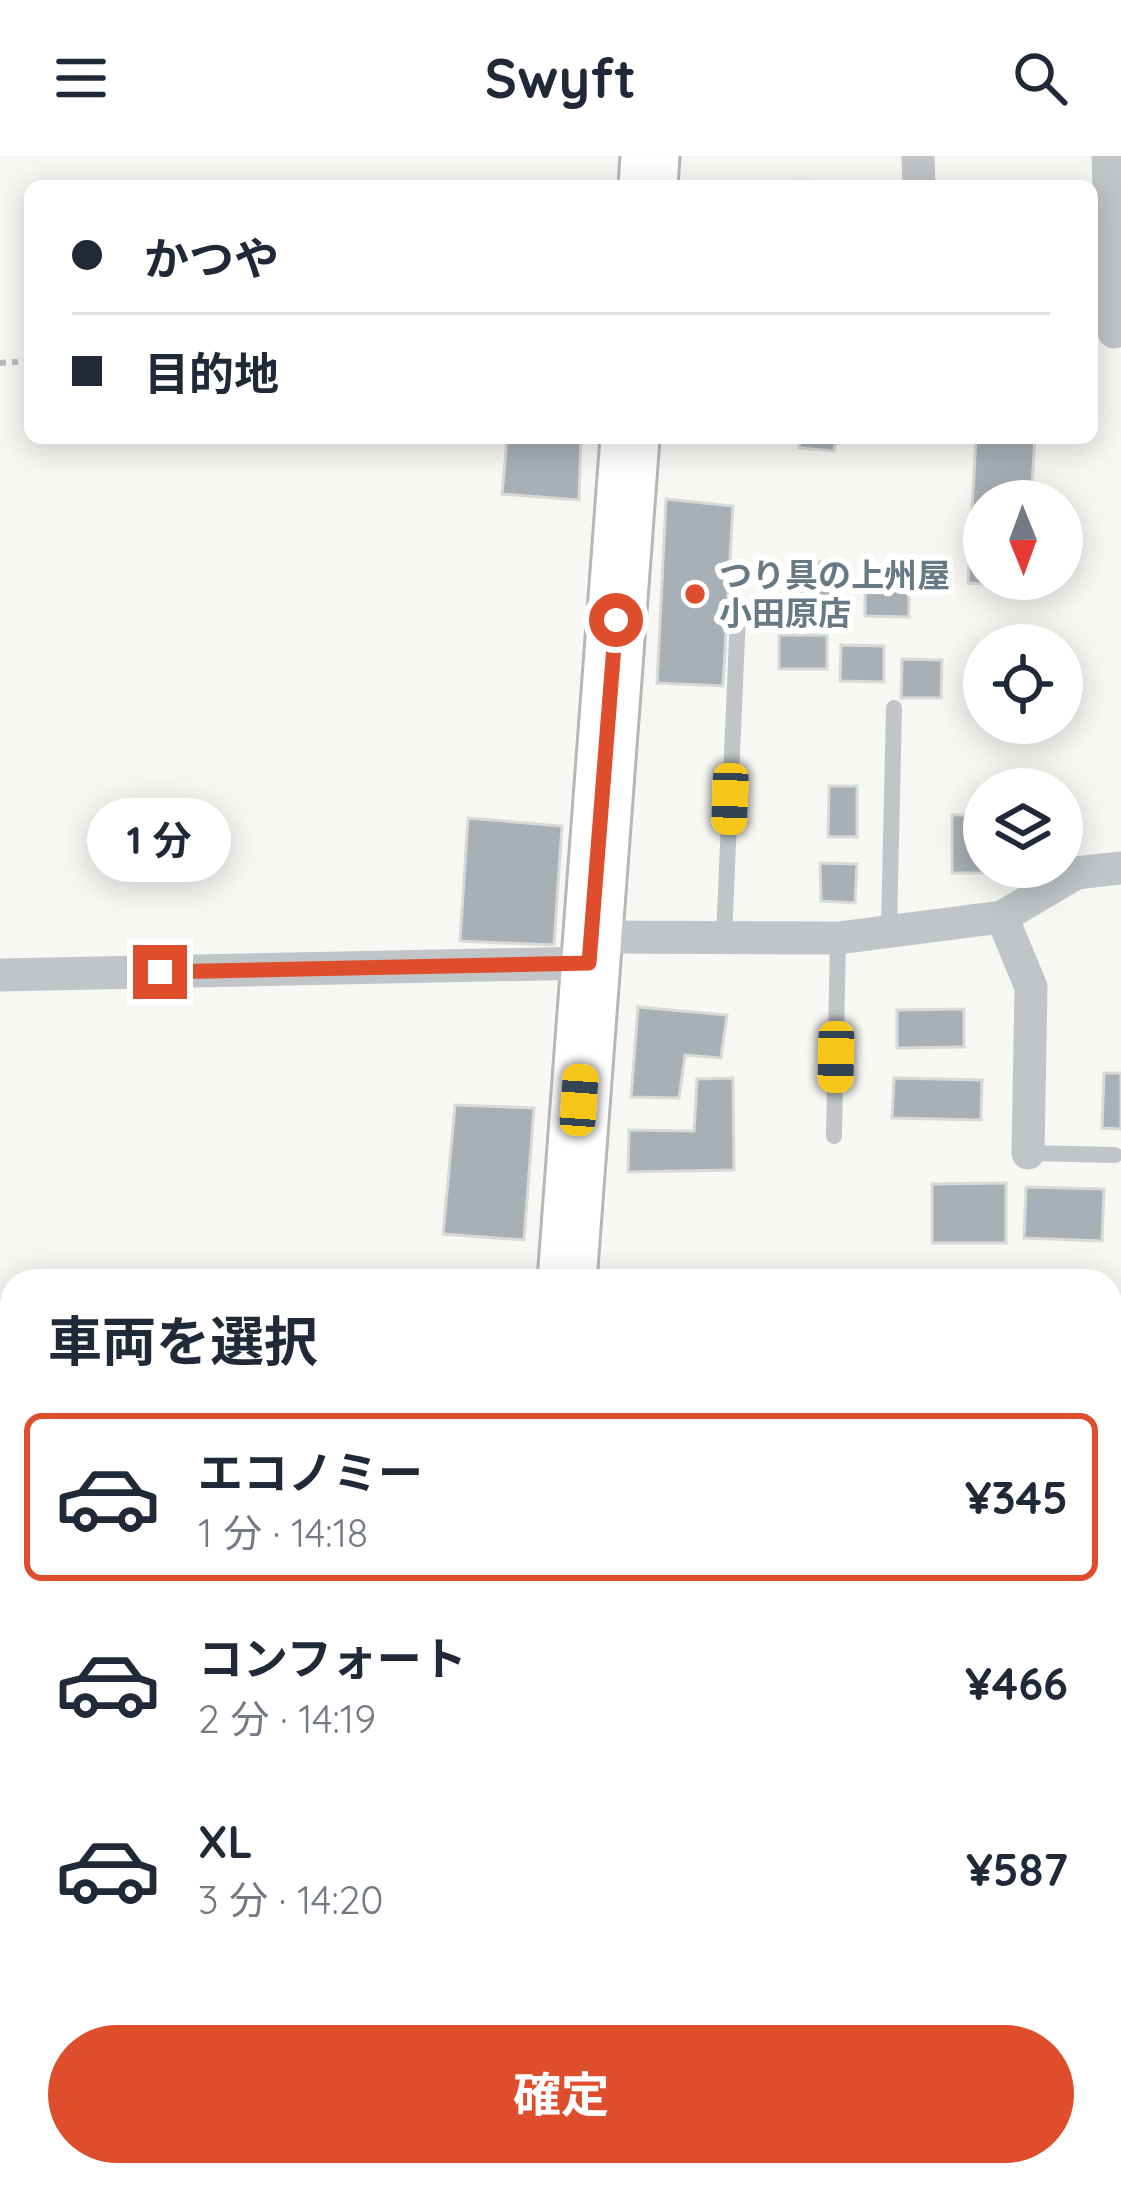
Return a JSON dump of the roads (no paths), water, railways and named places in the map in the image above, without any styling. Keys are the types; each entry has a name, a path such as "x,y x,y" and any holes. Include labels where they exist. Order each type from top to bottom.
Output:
{"highway":[{"path":"568,1269 630,444"}],"street":[{"path":"1108,156 1109,332"},
{"path":"0,975 590,950 724,936 838,938 1002,916 1076,873 1121,868"},
{"path":"1002,916 1030,987 1028,1153"}],"lane":[{"path":"724,936 738,616"},
{"path":"889,928 894,708"},
{"path":"834,1136 838,938"},
{"path":"1028,1153 1115,1155"}],"place":[{"name":"つり具の上州屋 小田原店","path":"695,594"}]}
